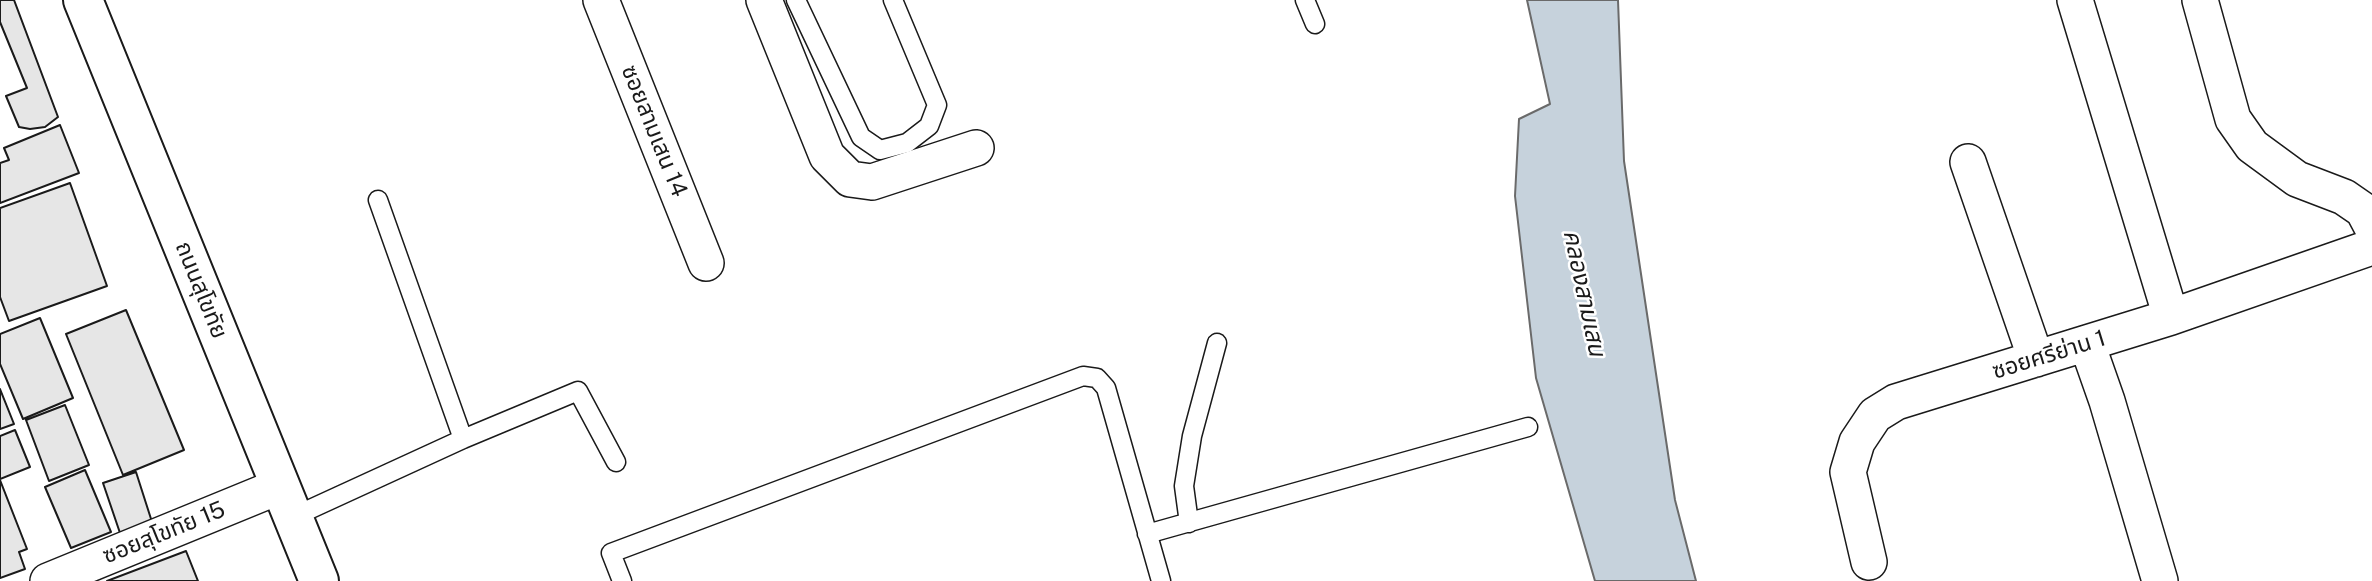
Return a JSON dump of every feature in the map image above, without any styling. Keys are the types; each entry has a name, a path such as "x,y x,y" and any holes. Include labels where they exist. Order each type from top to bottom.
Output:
{"street":[{"name":"ถนนสุโขทัย","path":"83,0 319,581"},
{"name":"ซอยสามเสน 14","path":"601,0 706,263"},
{"path":"764,0 827,156 850,179 872,182 976,148"},
{"path":"2075,0 2171,317"},
{"path":"2200,0 2233,119 2252,146 2297,179 2344,197 2363,210 2372,227"},
{"path":"1968,162 2036,359"},
{"name":"ซอยศรีย่าน 1","path":"1869,562 1848,472 1857,442 1875,415 1896,402 2171,317 2372,247"},
{"path":"2087,344 2108,401 2160,581"},
{"name":"ซอยสุโขทัย 15","path":"48,581 287,501"}],"lane":[{"path":"796,0 861,136 880,150 907,143 929,126 937,105 893,0"},
{"path":"1305,0 1315,24"},
{"path":"378,200 463,439"},
{"path":"1189,523 1184,486 1192,436 1217,343"},
{"path":"622,581 611,553 1083,376 1097,379 1106,388 1161,581"},
{"path":"287,501 463,439 578,391 616,462"},
{"path":"1147,534 1528,427"}],"water":[{"name":"คลองสามเสน","path":"1527,0 1618,0 1624,161 1675,500 1696,581 1595,581 1536,378 1515,196 1519,119 1550,104"}],"building":[{"path":"0,0 14,0 58,117 45,127 19,127 6,96 27,88 0,22"},
{"path":"60,125 79,173 0,203 0,163 9,160 4,148"},
{"path":"70,183 107,286 9,321 0,297 0,208"},
{"path":"126,310 184,450 123,475 66,334"},
{"path":"40,318 73,398 23,419 0,364 0,334"},
{"path":"0,389 14,424 0,429"},
{"path":"65,405 89,465 49,481 26,420"},
{"path":"15,430 30,467 0,479 0,436"},
{"path":"85,470 111,532 71,548 45,487"},
{"path":"136,472 152,522 120,533 103,483"},
{"path":"0,480 27,549 19,552 25,569 0,578"},
{"path":"186,551 198,581 107,581"}]}
